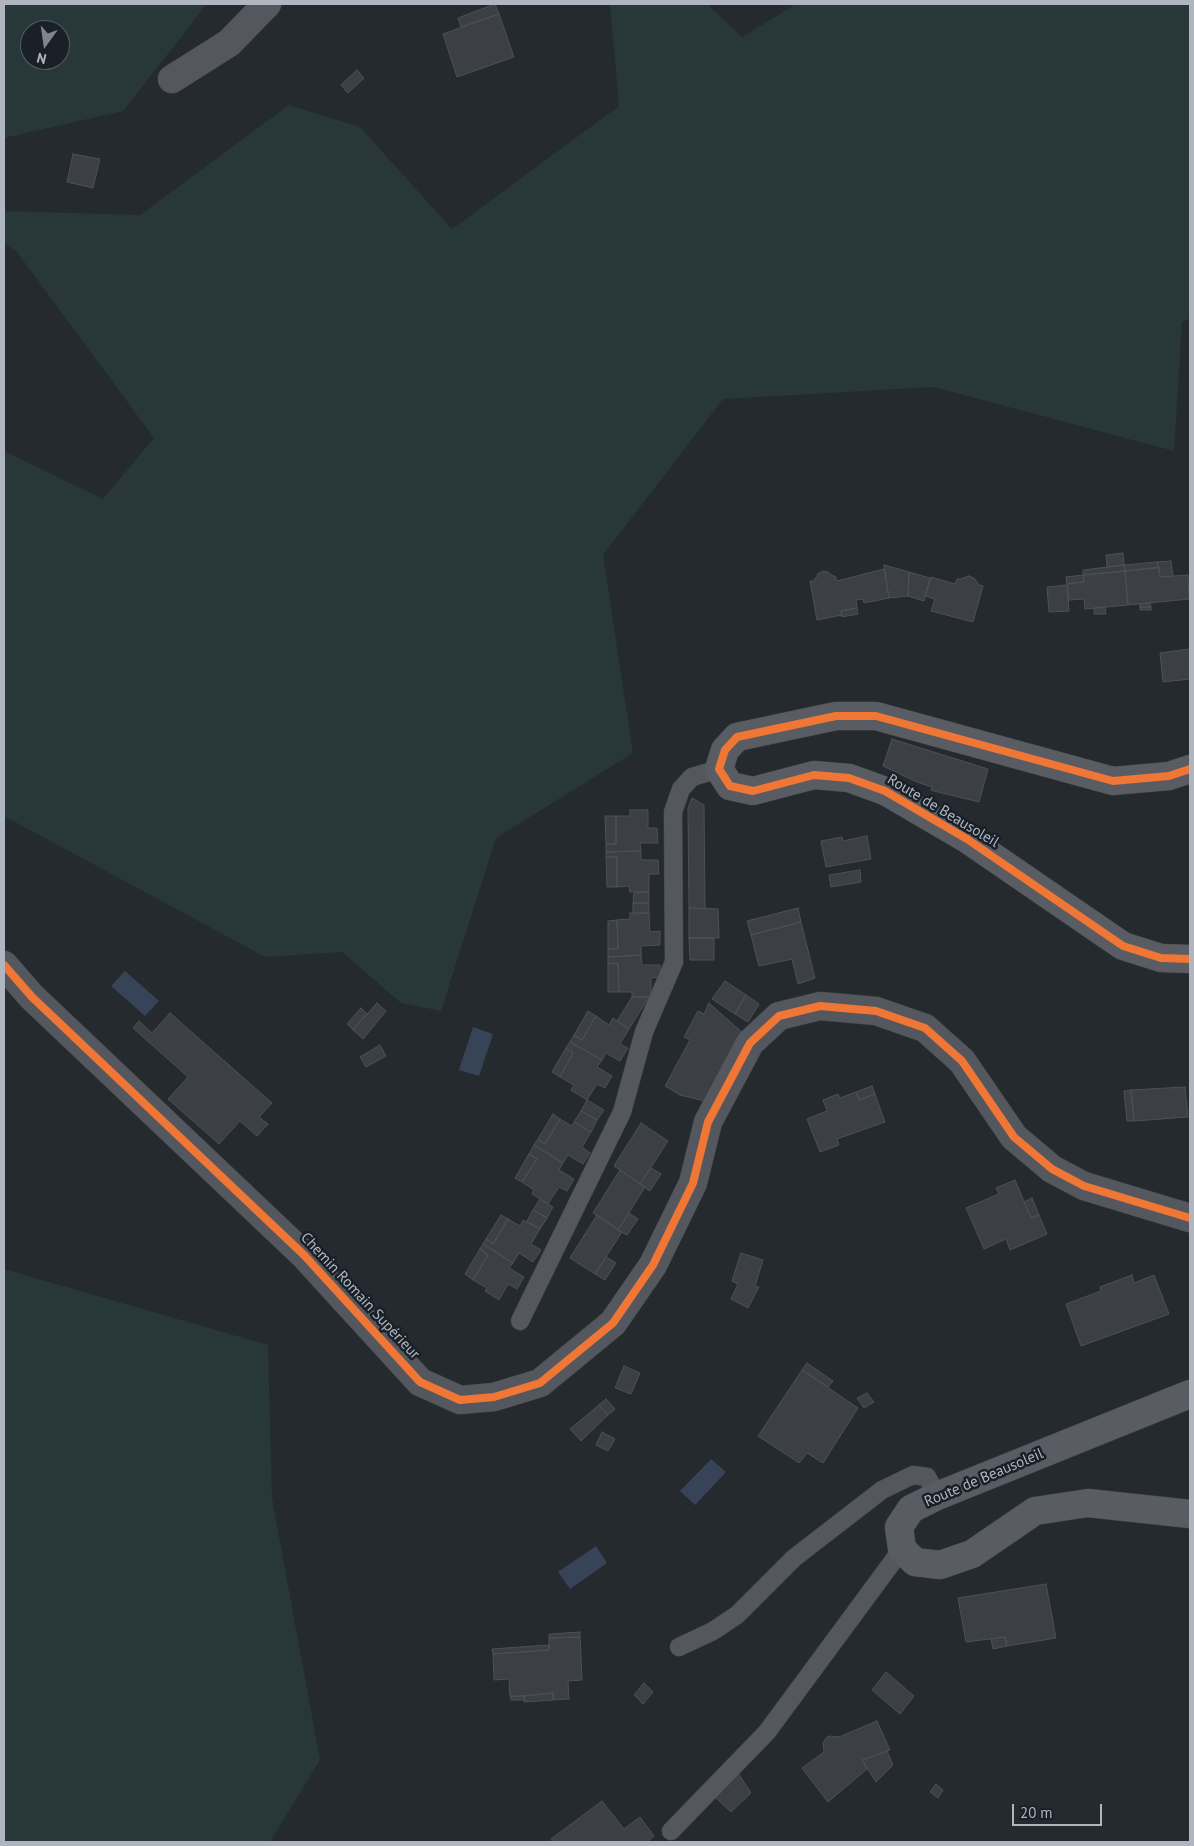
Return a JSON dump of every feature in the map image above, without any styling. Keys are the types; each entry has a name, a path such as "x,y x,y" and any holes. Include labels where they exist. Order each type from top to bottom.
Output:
{"street":[{"path":"172,79 229,43 267,4"},
{"path":"719,770 725,750 737,736 836,716 876,716 1113,781 1169,776 1190,769"},
{"name":"Route de Beausoleil","path":"719,770 730,786 753,791 814,775 849,778 885,791 968,839 1123,946 1161,958 1190,959"},
{"name":"Chemin Romain Supérieur","path":"4,965 32,997 304,1255 420,1382 460,1400 494,1397 540,1383 613,1322 653,1265 693,1183 708,1122 750,1043 779,1016 820,1006 876,1011 925,1028 962,1061 1014,1137 1052,1169 1084,1186 1190,1218"},
{"name":"Route de Beausoleil","path":"902,1549 899,1527 911,1509 937,1496 1190,1394"},
{"path":"902,1549 915,1562 940,1565 972,1554 1035,1511 1088,1503 1190,1514"}],"lane":[{"path":"520,1322 622,1112 644,1032 674,962 673,812 681,789 692,777 719,770"},
{"path":"679,1647 713,1631 737,1615 794,1558 882,1490 913,1475 927,1477 937,1496"},
{"path":"671,1831 767,1732 902,1549"}],"shaded area":[{"path":"4,4 207,4 123,111 4,138"},
{"path":"610,4 707,4 742,37 796,4 1190,4 1190,318 1182,322 1174,451 934,387 723,399 603,555 633,753 496,838 441,1011 401,1003 342,952 265,957 4,816 4,451 103,499 154,438 17,252 4,243 4,211 140,215 289,105 360,127 452,229 619,106"},
{"path":"4,1269 268,1345 272,1498 320,1760 270,1842 4,1842"}],"water":[{"path":"125,971 159,1001 145,1016 111,986"},
{"path":"473,1027 493,1034 479,1076 459,1070"},
{"path":"711,1459 726,1472 695,1505 680,1491"},
{"path":"596,1546 607,1563 570,1589 558,1572"}],"building":[{"path":"495,4 499,14 461,27 458,18"},
{"path":"499,14 514,57 457,77 443,34"},
{"path":"357,70 364,78 348,93 341,85"},
{"path":"73,154 100,159 93,188 67,182"},
{"path":"1123,553 1124,565 1107,567 1106,555"},
{"path":"1171,561 1173,576 1160,577 1157,562"},
{"path":"1157,562 1158,568 1125,571 1124,565"},
{"path":"884,565 909,572 908,596 889,598"},
{"path":"1124,565 1125,571 1083,575 1083,570"},
{"path":"1159,567 1160,577 1188,575 1189,599 1128,605 1125,571"},
{"path":"884,569 889,598 864,603 863,599 856,600 857,608 841,611 842,615 817,620 810,581 814,581 818,574 823,571 828,572 835,576 837,581"},
{"path":"1125,571 1128,605 1085,609 1084,599 1069,600 1067,584 1084,582 1083,575"},
{"path":"909,572 930,578 924,601 908,596"},
{"path":"1083,575 1084,582 1067,584 1066,577"},
{"path":"969,576 974,578 979,585 983,586 973,622 931,611 935,599 925,596 931,577 955,584 957,579"},
{"path":"1067,585 1069,611 1049,612 1047,587"},
{"path":"1150,603 1151,607 1140,607 1139,604"},
{"path":"1105,607 1106,614 1094,614 1094,608"},
{"path":"1140,607 1151,607 1151,610 1140,610"},
{"path":"857,608 858,614 842,617 841,611"},
{"path":"1190,649 1190,679 1163,682 1160,653"},
{"path":"892,739 988,769 979,802 931,790 932,787 883,766"},
{"path":"692,798 704,805 705,909 689,908 688,808"},
{"path":"630,810 648,810 648,828 657,828 658,843 640,843 641,851 606,852 606,844 616,844 616,816 630,816"},
{"path":"605,816 616,816 616,844 606,844"},
{"path":"867,836 871,859 826,867 821,841 842,837 843,841"},
{"path":"641,851 641,860 658,860 659,874 649,874 649,892 630,892 629,886 617,887 617,857 606,857 606,852"},
{"path":"606,857 617,857 617,887 607,887"},
{"path":"860,870 861,882 831,887 829,875"},
{"path":"649,892 649,903 633,903 634,893"},
{"path":"633,903 649,903 649,913 633,914"},
{"path":"689,908 718,909 719,938 689,938"},
{"path":"798,908 801,922 751,935 747,921"},
{"path":"630,913 649,913 650,932 660,931 660,945 641,946 641,955 608,957 608,949 618,949 617,920 630,919"},
{"path":"617,920 618,949 608,949 608,921"},
{"path":"801,922 815,978 798,984 792,959 759,966 751,935"},
{"path":"689,938 714,938 714,960 690,960"},
{"path":"641,955 642,965 660,965 660,977 651,978 651,997 632,997 632,992 619,992 618,964 608,963 608,957"},
{"path":"608,963 618,964 619,992 608,992"},
{"path":"725,981 746,995 735,1014 712,999"},
{"path":"746,995 759,1004 748,1022 735,1014"},
{"path":"632,997 649,997 629,1029 617,1021"},
{"path":"377,1003 386,1011 363,1039 353,1030"},
{"path":"709,1003 745,1035 709,1102 680,1095 665,1086 690,1040 684,1037 698,1011 704,1014"},
{"path":"361,1008 367,1014 353,1030 347,1024"},
{"path":"588,1011 596,1016 582,1040 574,1035"},
{"path":"170,1013 272,1103 259,1117 268,1124 257,1136 240,1121 219,1144 168,1099 188,1077 133,1028 139,1021 152,1033"},
{"path":"596,1016 609,1025 613,1018 629,1029 620,1044 628,1048 620,1061 606,1053 602,1060 570,1042 574,1035 582,1040"},
{"path":"570,1042 602,1060 597,1067 612,1076 605,1088 597,1084 587,1100 571,1090 574,1085 560,1077 573,1053 566,1048"},
{"path":"380,1045 386,1056 366,1067 360,1057"},
{"path":"566,1048 573,1053 560,1077 552,1072"},
{"path":"872,1086 875,1094 859,1100 856,1092"},
{"path":"1185,1087 1188,1117 1134,1121 1131,1090"},
{"path":"1131,1090 1134,1121 1127,1121 1124,1091"},
{"path":"856,1092 859,1100 875,1094 885,1122 837,1139 839,1145 820,1152 807,1119 827,1111 823,1100 838,1094 840,1098"},
{"path":"587,1100 604,1110 597,1120 581,1111"},
{"path":"581,1111 597,1120 591,1132 574,1122"},
{"path":"553,1114 560,1119 545,1144 538,1139"},
{"path":"560,1119 572,1126 574,1122 591,1132 582,1147 590,1153 583,1164 568,1155 563,1163 534,1145 538,1139 545,1144"},
{"path":"641,1123 668,1141 640,1184 614,1166"},
{"path":"534,1145 563,1163 559,1170 574,1179 567,1191 559,1187 548,1204 532,1194 534,1190 522,1182 537,1159 529,1154"},
{"path":"529,1154 537,1159 522,1182 515,1178"},
{"path":"651,1168 661,1174 650,1191 640,1184"},
{"path":"620,1170 645,1187 618,1230 593,1213"},
{"path":"1015,1180 1031,1218 1039,1215 1047,1234 1010,1250 1006,1239 984,1249 966,1208 999,1194 996,1188"},
{"path":"1032,1198 1039,1215 1031,1218 1024,1202"},
{"path":"540,1199 553,1207 547,1218 533,1210"},
{"path":"533,1210 547,1218 540,1229 527,1221"},
{"path":"629,1213 638,1219 627,1235 618,1230"},
{"path":"501,1215 508,1219 493,1244 486,1239"},
{"path":"597,1215 622,1232 595,1274 570,1258"},
{"path":"508,1219 520,1226 523,1220 540,1229 531,1244 541,1250 533,1262 519,1253 513,1263 483,1244 486,1239 493,1244"},
{"path":"483,1244 513,1263 509,1268 524,1277 517,1289 508,1284 499,1300 485,1291 487,1288 473,1280 488,1255 480,1249"},
{"path":"480,1249 488,1255 473,1280 465,1274"},
{"path":"741,1253 763,1260 755,1286 759,1287 748,1308 731,1299 738,1284 732,1281"},
{"path":"606,1257 616,1263 605,1280 595,1274"},
{"path":"1132,1275 1134,1283 1154,1275 1169,1314 1081,1346 1066,1304 1101,1291 1100,1287"},
{"path":"807,1363 833,1381 828,1387 802,1370"},
{"path":"624,1366 640,1373 631,1394 615,1388"},
{"path":"802,1370 858,1408 823,1463 807,1453 799,1463 758,1436"},
{"path":"867,1393 874,1402 864,1408 857,1398"},
{"path":"606,1399 615,1409 608,1415 599,1405"},
{"path":"599,1405 608,1415 581,1441 570,1429"},
{"path":"602,1432 615,1439 608,1451 596,1445"},
{"path":"1046,1584 1056,1638 1007,1646 1005,1637 966,1642 958,1598"},
{"path":"580,1632 580,1637 549,1638 549,1634"},
{"path":"580,1637 582,1680 568,1681 569,1699 553,1700 553,1693 510,1697 509,1679 494,1680 493,1654 549,1650 549,1638"},
{"path":"1005,1637 1007,1646 993,1649 991,1639"},
{"path":"549,1645 549,1650 493,1654 492,1649"},
{"path":"886,1672 914,1696 900,1714 872,1690"},
{"path":"644,1683 653,1692 643,1704 634,1695"},
{"path":"553,1693 553,1700 524,1702 524,1696"},
{"path":"511,1696 524,1696 524,1700 511,1700"},
{"path":"877,1721 890,1750 862,1760 867,1769 828,1802 802,1768 824,1752 823,1743 827,1737 839,1737"},
{"path":"887,1751 893,1765 876,1782 862,1760"},
{"path":"738,1773 751,1793 731,1812 715,1797"},
{"path":"936,1784 943,1790 938,1798 930,1792"},
{"path":"602,1801 624,1829 640,1817 654,1836 647,1842 553,1842 551,1839"}],"cycle path":[{"path":"1190,769 1169,776 1113,781 876,716 836,716 737,737 725,750 719,769 730,786 753,791 814,775 849,778 885,791 967,839 1123,946 1161,958 1190,959"},
{"path":"4,965 32,997 304,1255 420,1382 460,1400 494,1397 540,1383 613,1323 653,1265 693,1183 708,1122 750,1043 779,1016 820,1006 876,1011 925,1028 962,1061 1014,1137 1052,1169 1084,1186 1190,1218"}]}
